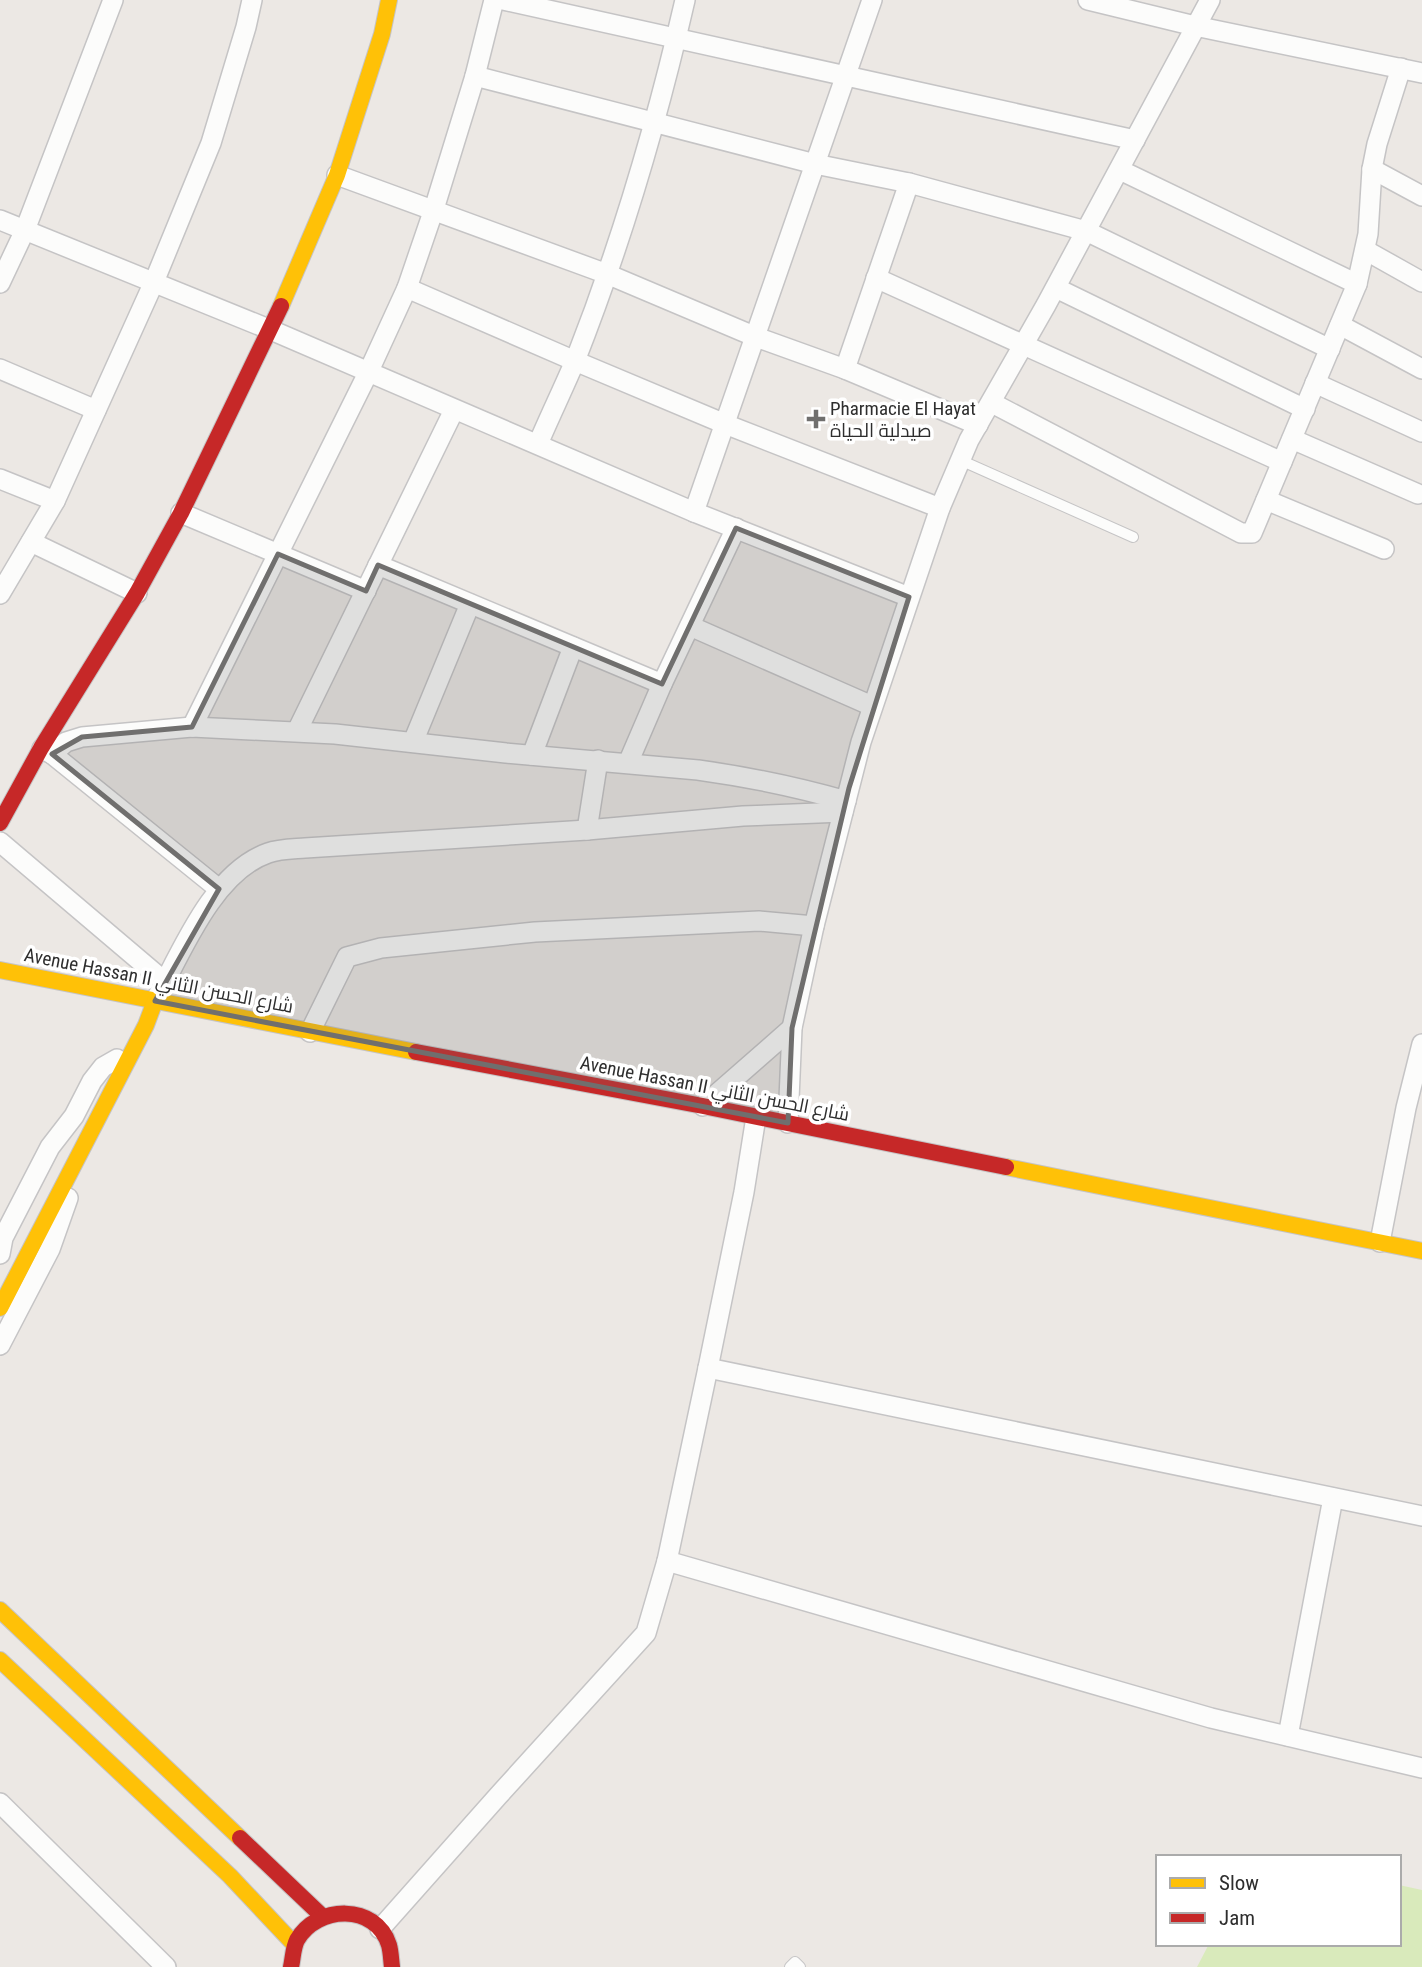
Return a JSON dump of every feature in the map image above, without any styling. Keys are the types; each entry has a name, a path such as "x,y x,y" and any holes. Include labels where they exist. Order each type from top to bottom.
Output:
{"street":[{"path":"0,283 25,230 113,0"},
{"path":"0,594 55,501 154,282 211,143 252,0"},
{"path":"0,823 47,751 181,513 271,330 337,175 382,34 389,0"},
{"path":"192,727 368,373 407,288 475,76 494,0"},
{"path":"503,0 1135,140"},
{"path":"538,444 575,361 607,274 654,124 685,0"},
{"path":"694,512 872,0"},
{"path":"1088,0 1195,26 1422,73"},
{"path":"788,1124 792,1028 814,926 872,706 940,508 978,425 1056,288 1210,0"},
{"path":"992,402 1241,533 1252,533 1357,284 1368,234 1372,169 1377,144 1401,68"},
{"path":"475,76 815,164 909,183 1086,231 1330,349"},
{"path":"1372,169 1422,196"},
{"path":"1120,170 1357,284"},
{"path":"337,175 607,274 756,337 845,369 978,425"},
{"path":"845,369 909,183"},
{"path":"0,220 271,330 694,512 909,597"},
{"path":"1365,250 1422,282"},
{"path":"876,278 1282,462"},
{"path":"407,288 725,424 940,508"},
{"path":"1056,288 1305,409"},
{"path":"1340,326 1422,368"},
{"path":"0,369 96,410"},
{"path":"1315,383 1422,432"},
{"path":"297,731 454,410"},
{"path":"1292,439 1418,494"},
{"path":"0,480 55,501"},
{"path":"1266,500 1384,548"},
{"path":"181,513 366,591"},
{"path":"628,763 736,528"},
{"path":"31,542 137,593"},
{"path":"379,565 662,684"},
{"path":"413,743 470,604"},
{"path":"690,626 872,706"},
{"path":"532,755 573,647"},
{"path":"47,751 66,741 82,737 192,727 297,731 628,763 760,779 798,787 844,807"},
{"path":"47,751 219,889"},
{"path":"587,830 598,760"},
{"path":"0,1308 144,1030 165,982 219,889 241,867 269,853 305,848 587,830 844,807"},
{"path":"0,842 165,982"},
{"path":"310,1032 347,957 382,948 535,932 707,923 759,921 814,926"},
{"name":"Avenue Hassan II شارع الحسن الثاني","path":"0,970 703,1106 1422,1251"},
{"path":"0,1285 136,1022 155,1001"},
{"path":"703,1106 792,1028"},
{"path":"0,1345 50,1248 66,1203 145,1053 148,1040 144,1030"},
{"path":"1380,1242 1414,1110 1422,1044"},
{"path":"0,1254 3,1238 50,1147 74,1116 97,1074 109,1062 117,1059"},
{"path":"380,1929 646,1633 667,1561 744,1192 756,1117"},
{"path":"708,1368 1422,1516"},
{"path":"1288,1736 1333,1498"},
{"path":"667,1561 1210,1718 1422,1768"},
{"path":"0,1610 322,1916"},
{"path":"0,1660 230,1877 294,1944"},
{"path":"0,1803 166,1967"},
{"path":"291,1967 294,1944 301,1933 310,1923 322,1916 338,1912 354,1913 368,1919 380,1929 389,1943 392,1967"}],"lane":[{"path":"960,460 1133,537"},
{"path":"790,1967 794,1962 800,1967"}],"highlighted area":[{"path":"736,528 909,597 849,788 792,1028 788,1123 155,1001 219,889 52,754 82,737 192,727 278,554 366,591 378,565 662,684"}],"green space":[{"path":"1401,1885 1422,1890 1422,1967 1197,1967 1208,1946 1401,1946"}],"traffic: slow":[{"path":"281,306 337,175 382,34 389,0"},
{"path":"0,970 416,1052"},
{"path":"0,1308 146,1025 155,1001"},
{"path":"1006,1167 1422,1251"},
{"path":"0,1610 240,1838"},
{"path":"0,1660 230,1876 294,1944"}],"traffic: jam":[{"path":"0,823 41,748 137,593 181,513 281,306"},
{"path":"416,1052 1006,1167"},
{"path":"240,1838 322,1916"},
{"path":"291,1967 297,1940 306,1928 331,1915 346,1914 372,1922 382,1931 389,1945 392,1967"}],"place":[{"name":"Pharmacie El Hayat صيدلية الحياة","path":"816,419"}]}
